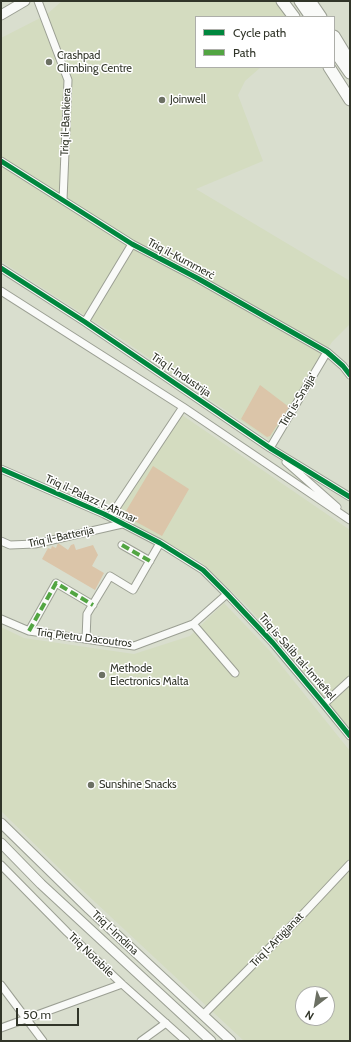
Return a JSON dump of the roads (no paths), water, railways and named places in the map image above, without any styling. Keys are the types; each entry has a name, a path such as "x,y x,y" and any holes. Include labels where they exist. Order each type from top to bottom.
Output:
{"highway":[{"path":"282,1 293,16"},
{"path":"292,1 302,16"},
{"path":"300,1 310,16"},
{"path":"310,1 320,16"},
{"path":"335,38 350,62"},
{"path":"335,51 350,73"},
{"path":"335,66 350,95"},
{"path":"330,68 350,100"}],"main road":[{"path":"1,15 25,1"},
{"name":"Triq l-Imdina","path":"1,823 89,909 231,1041"},
{"name":"Triq l-Imdina","path":"1,842 41,884 211,1041"}],"street":[{"name":"Triq il-Bankiera","path":"38,1 68,80 63,200"},
{"name":"Triq il-Kummerċ","path":"1,161 132,244 197,278 327,352 343,366 350,375"},
{"path":"85,322 132,244"},
{"name":"Triq l-Industrija","path":"1,268 85,322 270,448 350,498"},
{"name":"Triq l-Industrija","path":"1,291 183,407 350,519"},
{"name":"Triq is-Snajja'","path":"270,448 327,352"},
{"path":"110,517 183,407"},
{"name":"Triq l-Industrija","path":"270,448 350,519"},
{"name":"Triq il-Palazz l-Aħmar","path":"1,470 110,517 160,544 202,570 227,594"},
{"name":"Triq il-Batterija","path":"1,541 10,545 35,544 122,524"},
{"path":"86,639 87,614 110,576 133,590 160,544"},
{"path":"122,545 150,561"},
{"path":"29,631 56,583 93,605"},
{"name":"Triq Pietru Dacoutros","path":"1,619 29,631 134,646 193,624 227,594"},
{"name":"Triq is-Salib tal-Imrieħel","path":"227,594 273,643 350,736"},
{"path":"193,624 235,674"},
{"path":"324,704 350,680"},
{"name":"Triq l-Artiġjanat","path":"203,1015 305,912 350,864"},
{"name":"Triq Notabile","path":"1,865 67,932 186,1041"},
{"path":"1,1028 122,984"},
{"path":"1,985 43,1041"},
{"path":"141,1041 166,1023"}],"place":[{"name":"Crashpad Climbing Centre","path":"49,62"},
{"name":"Joinwell","path":"162,100"},
{"name":"Methode Electronics Malta","path":"102,675"},
{"name":"Sunshine Snacks","path":"91,785"}]}
